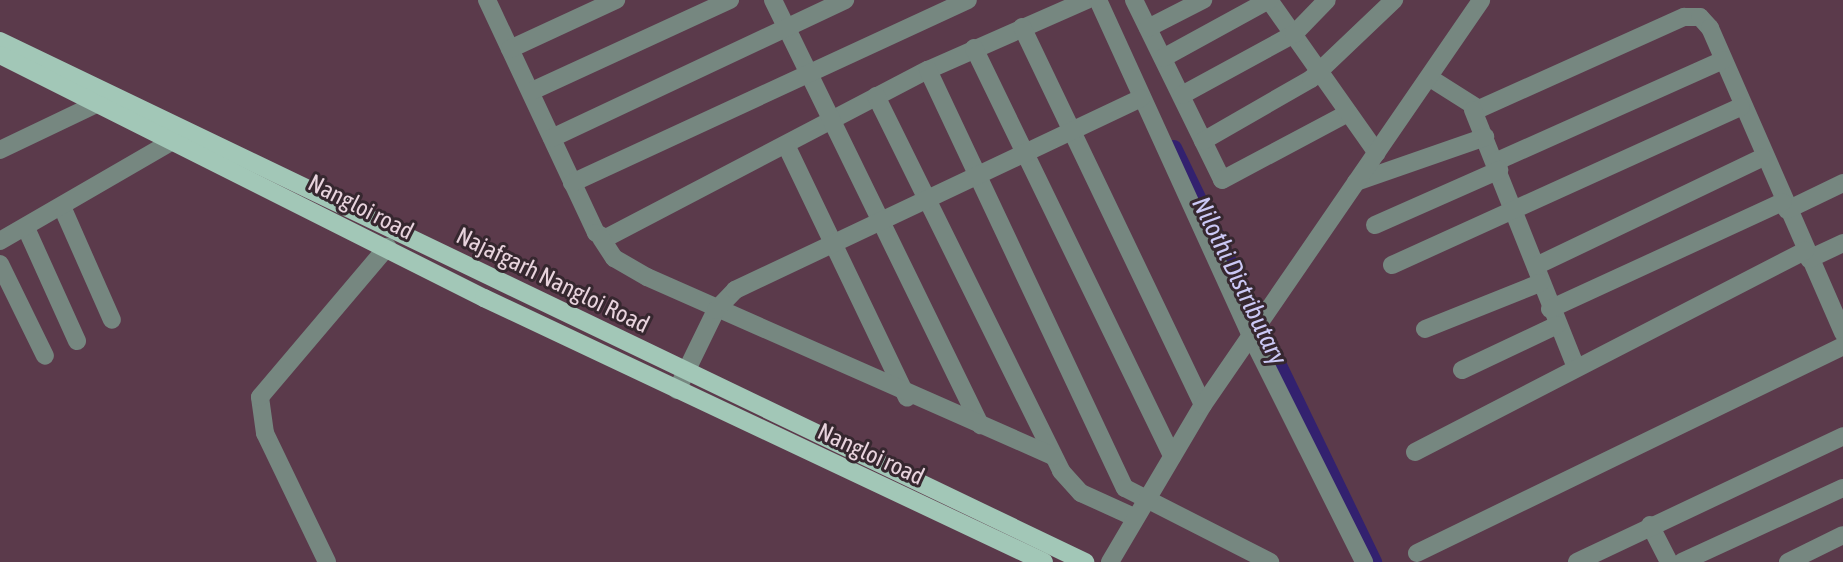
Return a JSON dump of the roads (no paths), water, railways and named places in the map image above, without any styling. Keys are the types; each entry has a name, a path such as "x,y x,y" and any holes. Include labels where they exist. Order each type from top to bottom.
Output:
{"main road":[{"name":"Najafgarh Nangloi Road","path":"0,41 183,136 1086,562"},
{"name":"Nangloi road","path":"0,55 100,102 183,136 387,247 677,390 1044,562"}],"street":[{"path":"487,0 532,91 572,183 601,238 621,264 907,397 1053,456"},
{"path":"510,49 616,0"},
{"path":"532,91 730,0"},
{"path":"773,0 828,122 880,220 981,425"},
{"path":"552,138 845,0"},
{"path":"572,183 968,0"},
{"path":"601,238 928,70 1087,0"},
{"path":"1098,0 1251,333 1364,562"},
{"path":"1134,0 1182,95 1216,173 1227,180 1348,113"},
{"path":"1148,28 1203,0"},
{"path":"1163,58 1269,0 1377,153"},
{"path":"1182,95 1294,34 1327,0"},
{"path":"1203,141 1320,72 1394,0"},
{"path":"1110,562 1134,517 1203,405 1481,0"},
{"path":"1473,110 1684,17 1706,21 1807,255 1836,300 1843,333"},
{"path":"1022,27 1069,131 1203,405"},
{"path":"974,48 1172,456"},
{"path":"1376,225 1723,60"},
{"path":"928,70 1122,484 1145,499 1270,562"},
{"path":"1430,78 1473,110 1519,212 1553,317 1576,367"},
{"path":"876,96 928,197 1053,456 1073,487 1134,517"},
{"path":"677,390 716,310 735,290 1141,98"},
{"path":"0,150 100,102"},
{"path":"1392,265 1519,212 1741,107"},
{"path":"0,241 63,209 183,136"},
{"path":"1356,182 1485,137"},
{"path":"786,145 907,397"},
{"path":"1425,329 1538,274 1763,157"},
{"path":"1462,370 1553,317 1785,206 1843,183"},
{"path":"63,209 112,320"},
{"path":"26,228 77,341"},
{"path":"1415,452 1576,367 1807,255 1843,243"},
{"path":"327,562 265,433 260,397 387,247"},
{"path":"0,264 44,356"},
{"path":"1417,553 1843,346"},
{"path":"1577,562 1650,525 1843,436"},
{"path":"1682,562 1843,488"},
{"path":"1650,525 1669,562"},
{"path":"1788,562 1843,535"}],"waterway":[{"name":"Nilothi Distributary","path":"1174,148 1374,562"}]}
